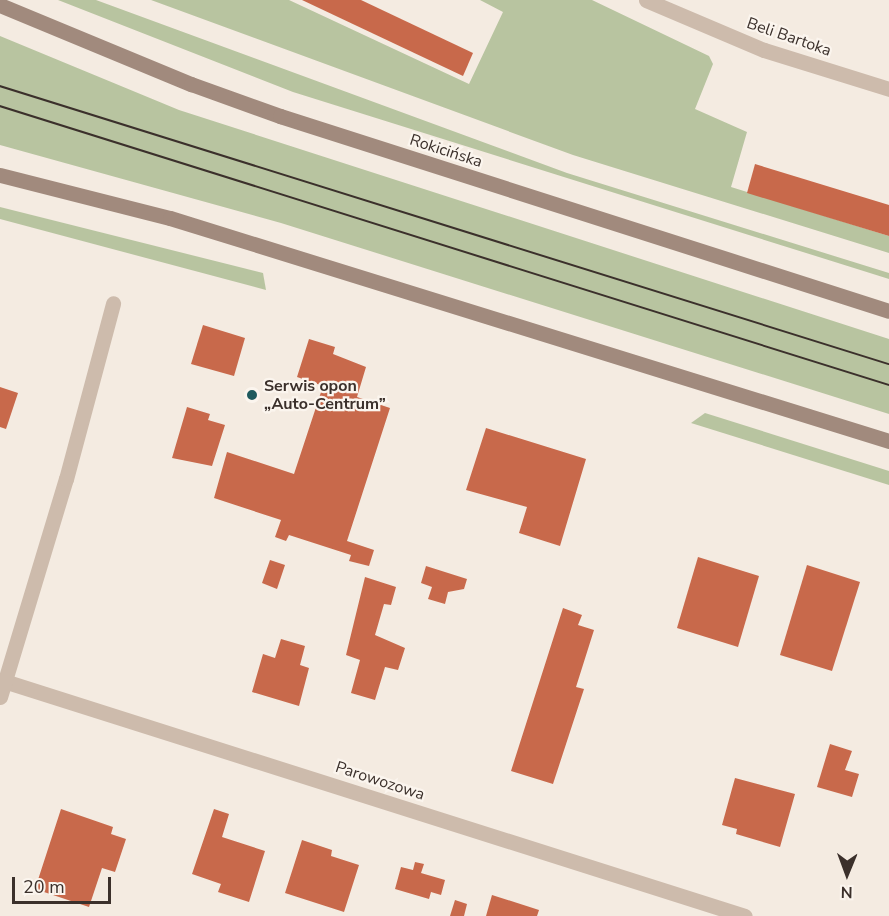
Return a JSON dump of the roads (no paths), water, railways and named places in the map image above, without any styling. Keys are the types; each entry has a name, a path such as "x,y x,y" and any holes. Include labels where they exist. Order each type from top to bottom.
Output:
{"main road":[{"name":"Rokicińska","path":"0,5 180,80 313,127 889,311"},
{"path":"0,175 170,218 889,441"}],"street":[{"name":"Beli Bartoka","path":"646,0 764,50 889,89"},
{"path":"0,697 66,479 113,303"},
{"name":"Parowozowa","path":"4,681 745,916"}],"tram line":[{"path":"0,86 889,364"},
{"path":"0,106 889,385"}],"place":[{"name":"Serwis opon „Auto-Centrum”","path":"252,395"}]}
